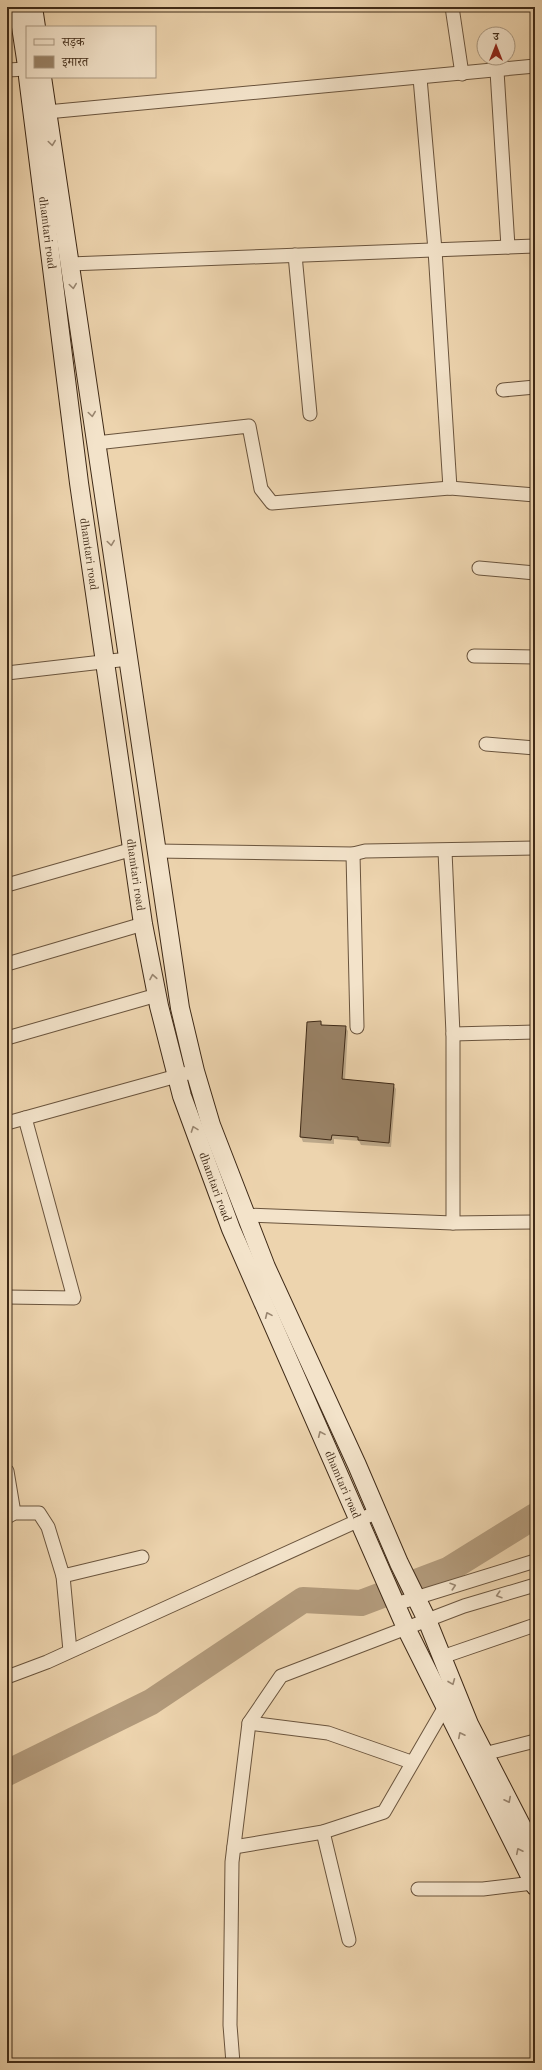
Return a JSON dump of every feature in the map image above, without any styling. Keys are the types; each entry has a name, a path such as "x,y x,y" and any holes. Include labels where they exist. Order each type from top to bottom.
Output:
{"main road":[{"path":"18,7 26,61"},
{"path":"33,7 36,26"},
{"name":"dhamtari road","path":"28,78 79,483 144,924 157,995 182,1096 231,1229 406,1628 446,1705 479,1757"},
{"path":"42,78 180,1008 195,1071 211,1124 266,1267 378,1512 399,1563 427,1620 469,1724 479,1757 534,1885"},
{"path":"479,1757 535,1852"}],"street":[{"path":"452,7 462,74"},
{"path":"47,112 497,71 535,66"},
{"path":"7,70 26,68"},
{"path":"497,71 508,247"},
{"path":"420,78 435,250 450,488"},
{"path":"70,264 535,246"},
{"path":"295,255 310,414"},
{"path":"503,390 535,387"},
{"path":"96,443 249,426 261,489 272,504 450,488 535,495"},
{"path":"479,568 535,573"},
{"path":"474,656 535,657"},
{"path":"7,673 128,659"},
{"path":"486,744 535,748"},
{"path":"156,851 352,854 364,851 445,851 535,848"},
{"path":"7,885 126,851 133,851"},
{"path":"445,851 453,1034 453,1223"},
{"path":"352,854 357,1027"},
{"path":"7,964 144,924"},
{"path":"7,1038 157,995"},
{"path":"453,1034 535,1032"},
{"path":"7,1124 195,1071"},
{"path":"7,1297 74,1298 25,1118"},
{"path":"245,1215 453,1223 535,1222"},
{"path":"7,1471 11,1515 39,1514 48,1527 63,1576 70,1651"},
{"path":"7,1677 70,1651 378,1512"},
{"path":"63,1576 142,1557"},
{"path":"396,1603 535,1561"},
{"path":"233,2063 230,2025 232,1862 249,1723 281,1676 464,1606 535,1584"},
{"path":"442,1657 535,1625"},
{"path":"234,1847 323,1832 384,1812 411,1762 446,1705"},
{"path":"249,1723 328,1732 411,1762"},
{"path":"479,1757 535,1741"},
{"path":"323,1832 349,1940"},
{"path":"418,1889 483,1889 534,1885"}],"building":[{"path":"321,1021 321,1025 346,1026 342,1079 394,1084 389,1143 358,1140 358,1137 332,1135 331,1140 300,1137 307,1022"}],"waterway":[{"path":"7,1773 151,1702 303,1600 361,1603 448,1570 535,1516"}]}
